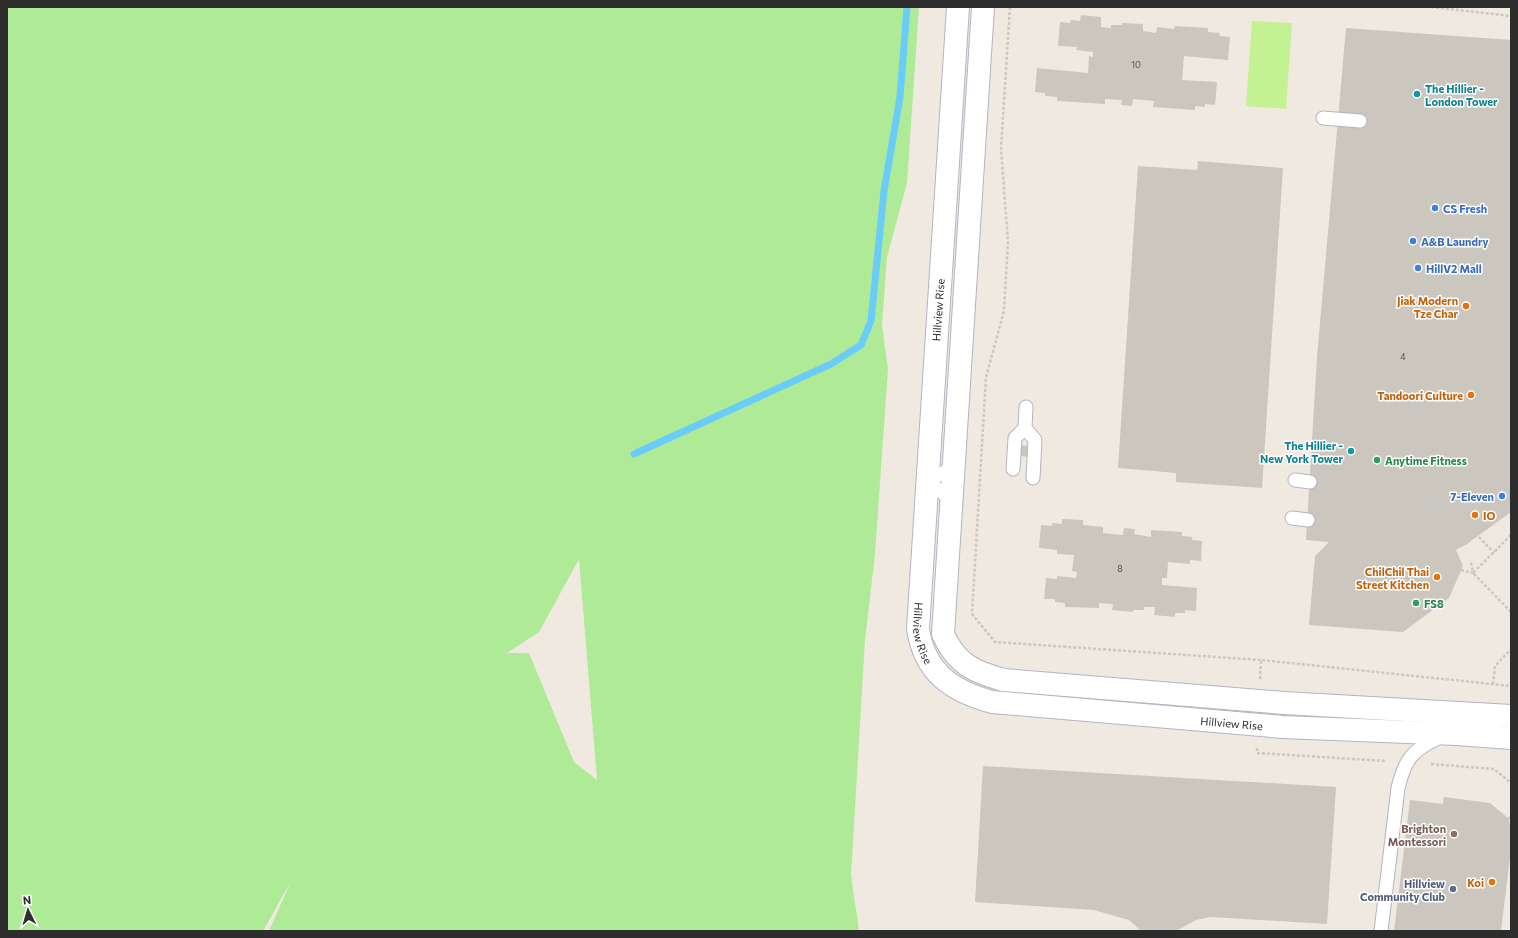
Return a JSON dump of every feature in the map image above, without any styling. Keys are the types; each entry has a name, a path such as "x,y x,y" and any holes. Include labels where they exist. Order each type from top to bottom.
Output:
{"street":[{"name":"Hillview Rise","path":"958,7 918,629 923,652 928,660 944,680 957,690 973,697 992,702 1283,727 1458,734 1511,738"},
{"name":"Hillview Rise","path":"983,7 943,634 949,647 957,657 970,668 988,676 1004,680 1271,702 1511,716"}],"lane":[{"path":"1324,118 1360,121"},
{"path":"1026,406 1026,428 1035,440 1033,478"},
{"path":"1013,470 1015,438 1026,428"},
{"path":"951,500 928,481 954,467"},
{"path":"1295,480 1310,482"},
{"path":"1292,518 1308,520"},
{"path":"1381,931 1398,788 1402,769 1411,756 1424,744 1440,736 1458,734"}],"path":[{"path":"1431,7 1511,16"},
{"path":"1426,518 1424,503 1410,466 1429,228"},
{"path":"1426,256 1451,246"},
{"path":"1426,256 1454,256"},
{"path":"1424,503 1437,513"},
{"path":"1473,573 1511,535"},
{"path":"1479,537 1494,553"},
{"path":"1470,562 1473,573 1511,612"},
{"path":"1461,570 1473,573"},
{"path":"1493,684 1495,666 1511,649"}],"green space":[{"path":"7,7 919,7 907,183 887,257 882,325 888,369 875,554 865,640 851,875 859,931 269,931 291,881 263,931 7,931","holes":["579,559 597,780 574,762 529,653 507,653 539,632"]},
{"path":"1252,21 1292,23 1286,109 1246,106"}],"building":[{"path":"1081,15 1101,17 1101,27 1111,28 1111,25 1122,25 1122,23 1143,24 1143,31 1156,33 1157,27 1174,29 1175,26 1208,28 1208,32 1220,33 1219,36 1230,37 1228,60 1184,56 1182,80 1217,82 1215,105 1205,104 1205,107 1195,106 1195,110 1153,107 1154,101 1133,99 1132,106 1121,105 1122,100 1105,99 1105,104 1057,101 1057,97 1045,96 1045,93 1035,92 1037,68 1088,73 1089,56 1093,57 1093,52 1076,50 1077,47 1058,46 1060,22 1070,23 1071,20 1080,21"},
{"name":"HillV2 Mall","path":"1346,28 1511,40 1511,512 1467,544 1456,550 1463,566 1449,598 1403,632 1309,625 1315,556 1329,542 1306,540 1317,357"},
{"path":"1198,161 1283,168 1262,488 1176,482 1176,473 1118,468 1138,166 1197,170"},
{"path":"1020,445 1030,446 1029,457 1019,456"},
{"path":"1062,519 1083,520 1083,525 1103,527 1103,533 1123,535 1124,528 1135,529 1134,534 1151,537 1151,530 1182,532 1182,536 1192,537 1192,540 1202,541 1201,561 1190,560 1190,564 1168,562 1167,578 1162,578 1162,585 1197,588 1196,611 1185,610 1185,613 1175,613 1175,617 1154,615 1155,607 1144,607 1144,610 1133,610 1133,612 1112,610 1113,604 1099,603 1099,608 1065,607 1065,603 1055,602 1055,599 1044,599 1046,578 1057,579 1057,576 1076,578 1077,572 1072,571 1074,555 1057,554 1057,550 1039,548 1041,525 1052,526 1052,523 1062,524"},
{"path":"983,766 1336,787 1327,924 1210,917 1196,920 1176,931 1141,931 1129,920 1094,910 975,902"},
{"name":"Hillview Community Club","path":"1444,797 1490,803 1508,818 1511,828 1511,849 1501,931 1394,931 1410,800 1443,804"}],"waterway":[{"path":"634,454 831,364 861,345 871,321 884,191 900,97 907,7"}],"place":[{"name":"The Hillier - London Tower","path":"1417,94"},
{"name":"CS Fresh","path":"1435,208"},
{"name":"A&B Laundry","path":"1413,241"},
{"name":"HillV2 Mall","path":"1418,268"},
{"name":"Jiak Modern Tze Char","path":"1466,306"},
{"name":"Tandoori Culture","path":"1471,395"},
{"name":"The Hillier - New York Tower","path":"1351,451"},
{"name":"Anytime Fitness","path":"1377,460"},
{"name":"7-Eleven","path":"1502,496"},
{"name":"IO","path":"1475,515"},
{"name":"ChilChil Thai Street Kitchen","path":"1437,577"},
{"name":"FS8","path":"1416,603"},
{"name":"Brighton Montessori","path":"1454,834"},
{"name":"Koi","path":"1492,882"},
{"name":"Hillview Community Club","path":"1453,889"}]}
